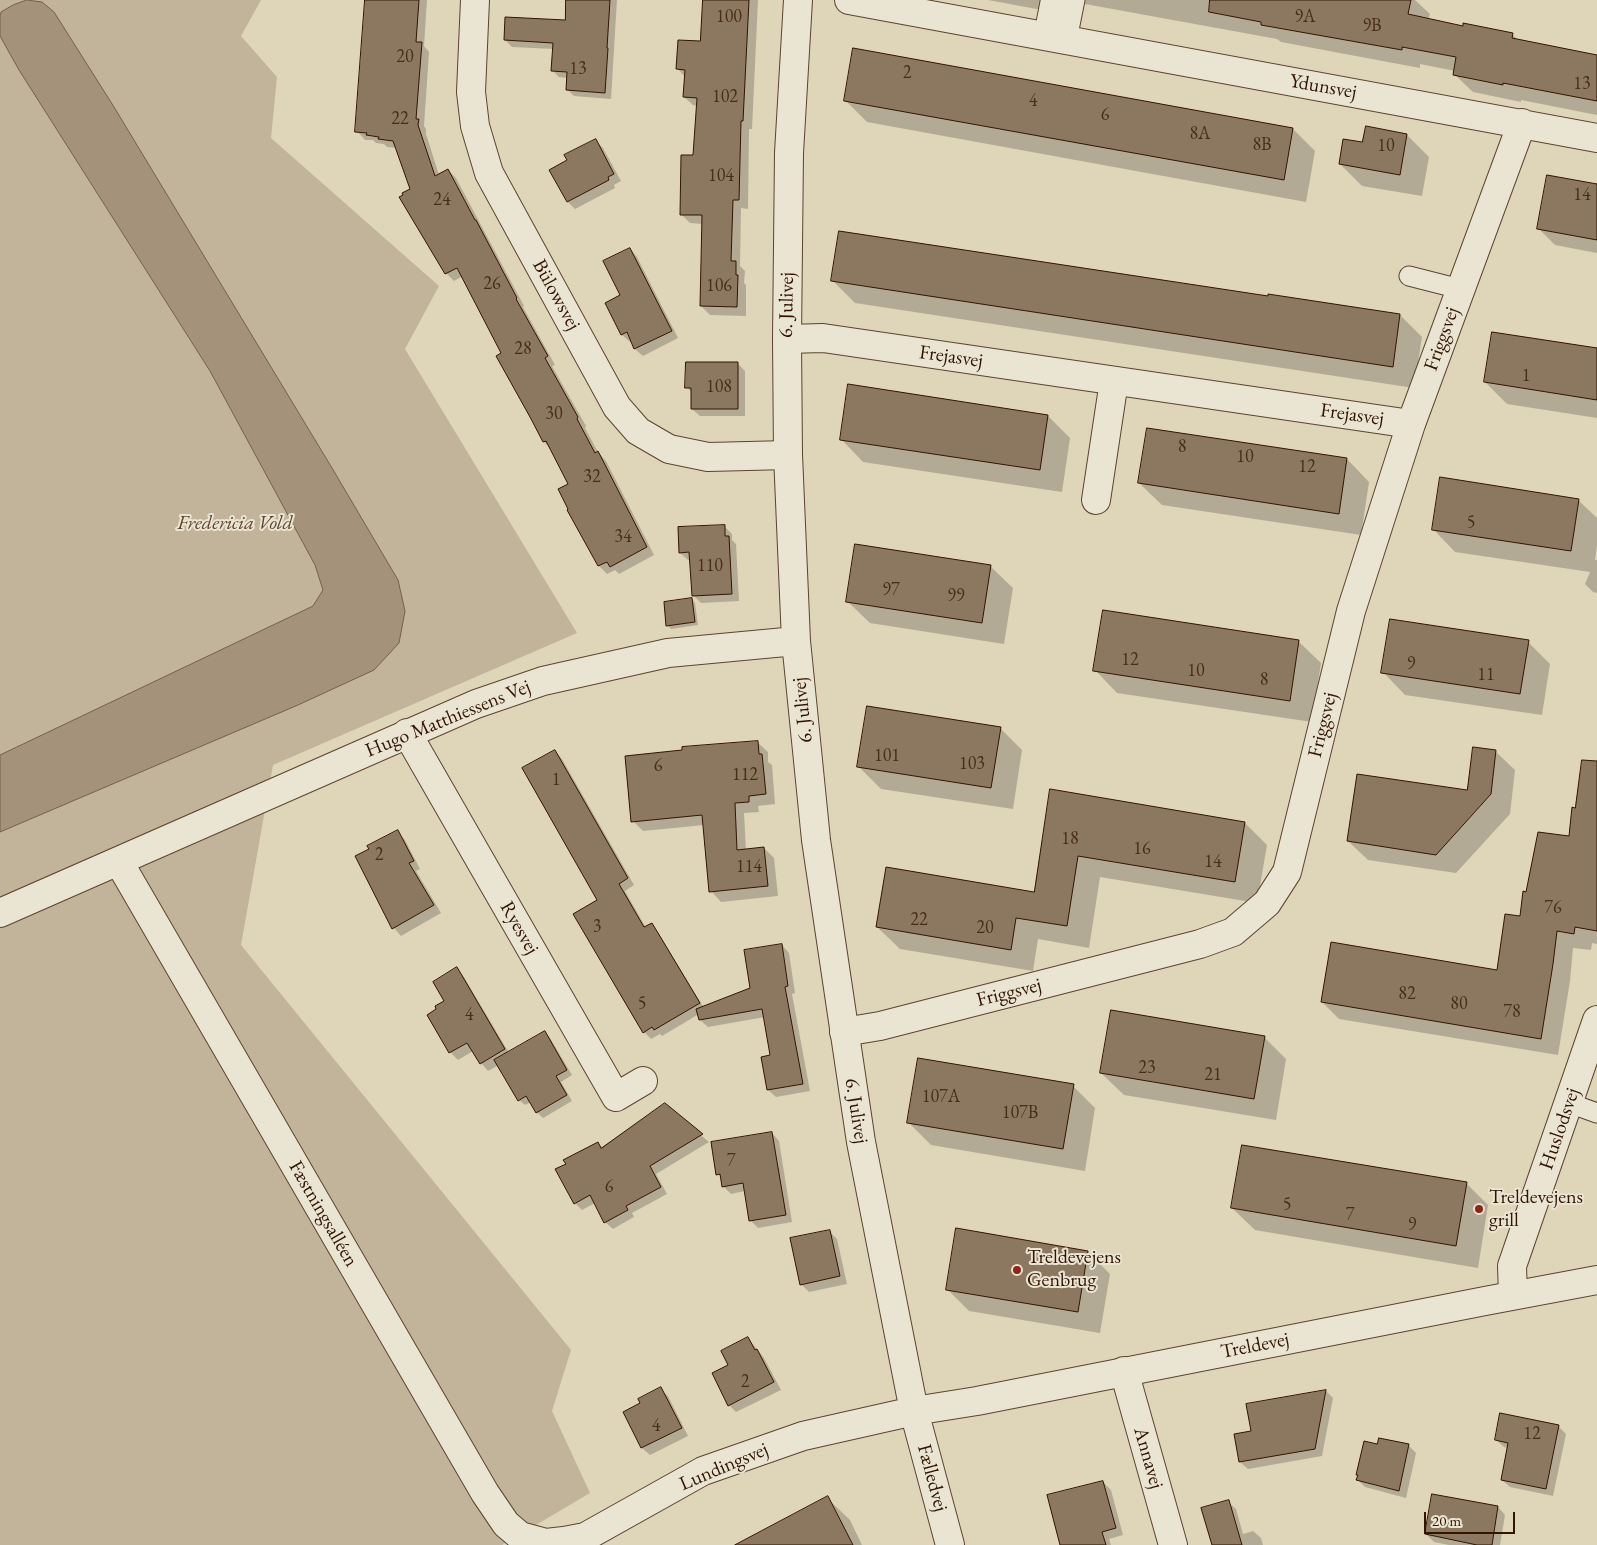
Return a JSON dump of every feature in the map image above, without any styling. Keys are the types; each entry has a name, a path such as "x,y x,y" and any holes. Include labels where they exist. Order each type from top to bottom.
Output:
{"street":[{"name":"Bülowsvej","path":"475,0 471,92 476,126 489,173 617,407 638,431 669,449 708,457 788,455"},
{"name":"6. Julivej","path":"798,0 789,154 787,339 788,455 796,641 816,840 844,1032 861,1142 914,1412"},
{"name":"Ydunsvej","path":"849,0 1597,138"},
{"path":"1055,0 1058,38"},
{"name":"Friggsvej","path":"844,1032 880,1026 1200,944 1233,932 1268,903 1287,872 1351,611 1411,424 1522,123"},
{"name":"Frejasvej","path":"787,339 822,338 1411,424"},
{"path":"1096,500 1114,381"},
{"name":"Hugo Matthiessens Vej","path":"0,913 476,704 543,682 668,653 796,641"},
{"name":"Ryesvej","path":"407,733 616,1097 643,1081"},
{"name":"Fæstningsalléen","path":"119,862 485,1493 506,1524 520,1536 545,1544"},
{"name":"Huslodsvej","path":"1513,1295 1512,1266 1597,1020"},
{"name":"Treldevej","path":"914,1412 1597,1280"},
{"name":"Annavej","path":"1124,1371 1173,1545"},
{"name":"Lundingsvej","path":"545,1544 585,1537 703,1471 803,1436 914,1412"},
{"name":"Fælledvej","path":"914,1412 950,1545"}],"lane":[{"path":"1058,38 1075,0"},
{"path":"1409,276 1460,289"},
{"path":"1569,1103 1597,1113"}],"green space":[{"name":"Fredericia Vold","path":"0,0 261,0 241,36 277,77 271,138 439,286 405,349 577,633 273,765 241,945 571,1350 552,1411 590,1493 502,1545 0,1545"}],"shaded area":[{"path":"27,0 42,2 54,12 114,107 398,580 405,611 399,643 374,670 298,705 0,832 0,755 313,606 323,590 315,565 210,371 19,70 0,36 1,12"}],"building":[{"path":"365,0 419,0 416,42 422,42 416,119 419,119 418,125 435,176 448,169 548,356 545,358 578,417 577,419 595,453 598,451 647,547 610,567 607,562 598,566 567,510 558,489 568,484 546,441 543,442 496,356 501,353 457,268 445,274 399,197 410,189 393,141 378,139 379,137 366,135 367,133 355,132"},
{"path":"566,0 610,0 605,93 566,90 567,72 551,71 553,43 504,40 505,17 565,20"},
{"path":"703,0 749,0 743,121 741,121 739,200 733,200 731,261 736,261 736,275 738,275 737,307 700,306 702,215 680,215 681,155 693,155 697,98 683,97 685,70 676,69 678,40 700,41"},
{"path":"1210,0 1411,0 1408,14 1463,26 1463,23 1513,33 1512,38 1597,55 1597,101 1453,75 1456,57 1402,47 1402,50 1261,25 1261,22 1209,12"},
{"path":"853,48 1293,128 1284,180 844,101"},
{"path":"1366,126 1407,134 1400,175 1339,164 1343,139 1362,142"},
{"path":"596,139 614,174 608,177 609,180 567,202 549,170 567,160 564,155"},
{"path":"1547,175 1597,184 1597,240 1537,229"},
{"path":"839,231 1268,296 1268,294 1400,314 1393,367 831,281"},
{"path":"630,248 672,331 634,349 627,332 621,335 605,303 620,295 603,261"},
{"path":"1492,332 1597,348 1597,400 1484,382"},
{"path":"686,362 738,362 738,409 691,409 691,388 685,388"},
{"path":"848,384 1048,415 1040,470 840,440"},
{"path":"1147,428 1347,458 1339,514 1138,483"},
{"path":"1440,477 1579,499 1571,551 1432,530"},
{"path":"725,525 725,536 729,536 732,594 692,596 689,552 679,553 678,527"},
{"path":"855,544 991,565 982,623 846,602"},
{"path":"692,598 695,622 666,626 664,602"},
{"path":"1103,610 1299,640 1290,701 1093,671"},
{"path":"1390,619 1529,640 1520,694 1381,673"},
{"path":"867,706 1001,727 991,788 857,767"},
{"path":"758,741 759,754 762,754 766,794 749,796 749,802 735,803 737,850 764,847 768,886 709,892 702,815 631,822 625,756 682,750 682,747"},
{"path":"1473,747 1496,750 1491,794 1436,855 1347,841 1357,774 1467,790"},
{"path":"555,750 628,878 619,884 644,927 652,923 700,1003 654,1030 652,1027 643,1033 573,914 597,900 522,768"},
{"path":"1582,760 1597,761 1597,931 1575,927 1574,934 1557,931 1541,1039 1321,1002 1331,942 1497,970 1505,914 1520,916 1523,891 1526,892 1538,832 1569,836 1572,807 1575,808"},
{"path":"1050,789 1245,822 1235,882 1078,856 1067,926 1016,918 1011,950 876,927 886,867 1034,892"},
{"path":"398,830 414,861 409,863 434,905 392,929 355,856 369,849 367,846"},
{"path":"782,944 788,986 785,987 803,1084 767,1090 761,1057 770,1055 762,1009 699,1020 696,1009 750,988 744,950"},
{"path":"457,967 505,1049 480,1064 467,1043 449,1053 427,1015 436,1009 435,1006 444,1001 433,982"},
{"path":"1111,1010 1265,1036 1254,1099 1100,1073"},
{"path":"545,1031 567,1070 556,1076 567,1095 536,1113 526,1096 518,1101 494,1060"},
{"path":"918,1058 1074,1084 1063,1149 907,1123"},
{"path":"665,1103 703,1134 650,1166 661,1187 626,1206 628,1210 604,1223 590,1195 574,1204 555,1169 566,1164 563,1160 598,1142 601,1148"},
{"path":"772,1132 786,1215 749,1221 743,1183 722,1187 720,1174 716,1175 711,1142"},
{"path":"1242,1145 1467,1182 1456,1246 1231,1208"},
{"path":"956,1228 1088,1251 1078,1312 946,1290"},
{"path":"830,1230 840,1276 800,1285 790,1238"},
{"path":"748,1337 755,1350 757,1349 774,1382 728,1406 712,1373 728,1365 721,1351"},
{"path":"661,1387 682,1428 641,1448 623,1412 640,1403 638,1399"},
{"path":"1326,1390 1315,1449 1239,1462 1234,1434 1251,1431 1246,1404"},
{"path":"1500,1413 1559,1425 1546,1489 1501,1480 1508,1443 1495,1440"},
{"path":"1379,1438 1409,1444 1399,1491 1356,1480 1364,1441 1377,1444"},
{"path":"1103,1481 1116,1528 1102,1532 1106,1545 1060,1545 1047,1495"},
{"path":"1432,1494 1498,1506 1492,1545 1477,1545 1425,1534"},
{"path":"828,1496 853,1545 735,1545"},
{"path":"1229,1500 1242,1545 1212,1545 1201,1508"}],"place":[{"name":"Treldevejens grill","path":"1479,1209"},
{"name":"Treldevejens Genbrug","path":"1017,1270"}]}
